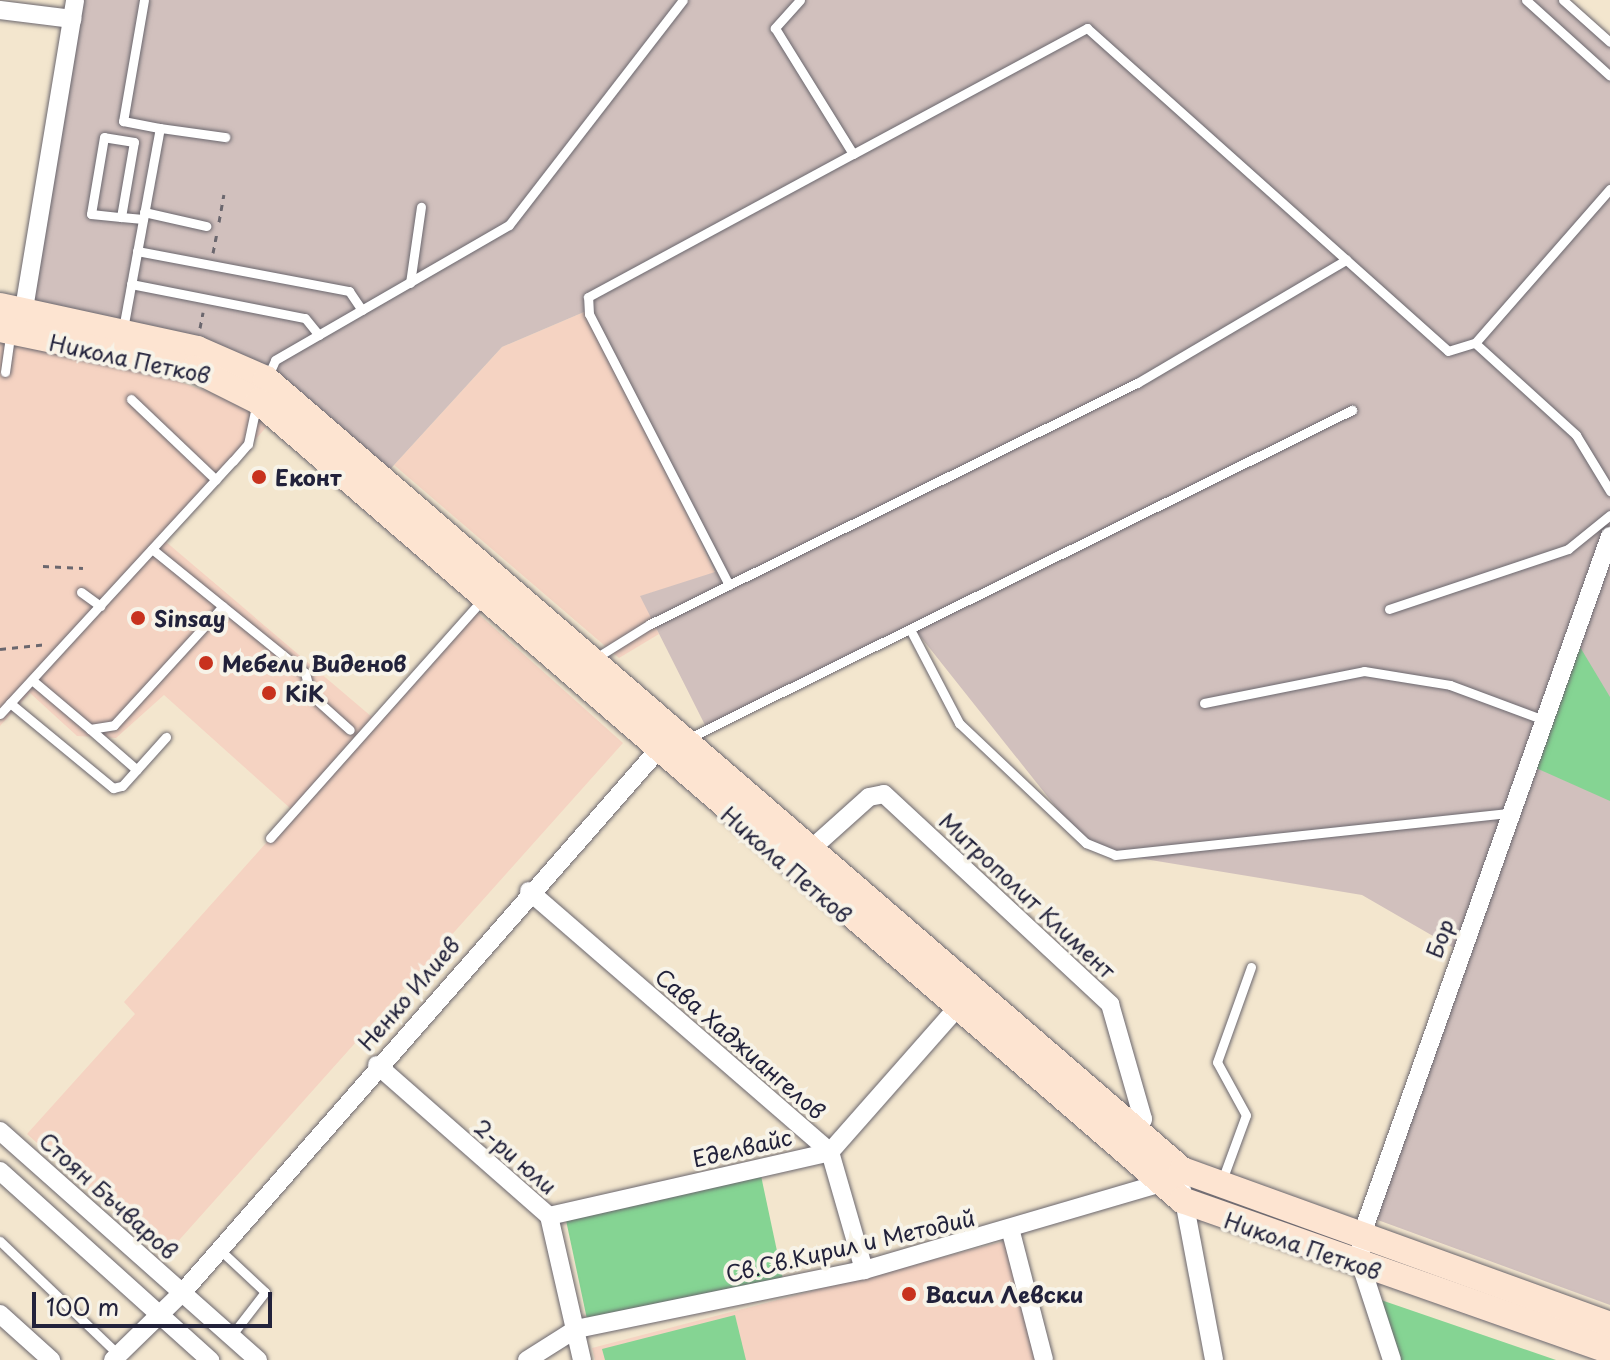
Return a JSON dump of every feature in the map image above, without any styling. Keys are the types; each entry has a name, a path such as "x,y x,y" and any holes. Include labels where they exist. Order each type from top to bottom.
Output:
{"main road":[{"name":"Никола Петков","path":"11,323 122,333 232,360 657,751 964,1000 1137,1132 1176,1186"},
{"name":"Никола Петков","path":"11,323 194,369 262,390 594,659 810,850 964,1000 1176,1186 1361,1265 1610,1351"},
{"name":"Никола Петков","path":"1176,1186 1219,1186 1610,1325"}],"street":[{"path":"0,10 73,9 11,323"},
{"name":"Бор","path":"1392,1360 1361,1265 1361,1237 1610,536"},
{"name":"Ненко Илиев","path":"116,1357 182,1293 529,891 657,751 681,735"},
{"name":"Митрополит Климент","path":"810,850 869,797 884,794 1110,1004 1143,1119 1137,1132"},
{"name":"Сава Хаджиангелов","path":"529,891 830,1152 864,1270"},
{"path":"830,1152 964,1000"},
{"name":"2-ри юли","path":"377,1065 549,1216 582,1360"},
{"name":"Стоян Бъчваров","path":"0,1131 258,1360"},
{"name":"Еделвайс","path":"549,1216 830,1152"},
{"path":"0,1171 210,1360"},
{"path":"1176,1186 1214,1360"},
{"name":"Св.Св.Кирил и Методий","path":"527,1360 576,1329 864,1270 1176,1186"},
{"path":"1011,1232 1044,1360"},
{"path":"0,1314 51,1360"}],"lane":[{"path":"144,0 123,121 225,137"},
{"path":"0,714 248,444 262,390 275,360 509,225 683,0"},
{"path":"800,0 775,28 853,154"},
{"path":"1526,0 1610,76"},
{"path":"1563,0 1610,42"},
{"path":"729,585 589,314 588,297 1087,28 1448,351 1475,343 1610,189"},
{"path":"122,333 160,128"},
{"path":"121,217 134,142 104,137 91,214 121,217 144,216 206,226"},
{"path":"410,283 421,207"},
{"path":"137,251 349,291 362,310"},
{"path":"594,659 729,585 1137,383 1346,260"},
{"path":"131,284 305,318 319,335"},
{"path":"5,372 11,323"},
{"path":"1475,343 1576,435 1610,491"},
{"path":"131,399 216,480"},
{"path":"681,735 912,633 1352,410"},
{"path":"1389,609 1568,549 1610,515"},
{"path":"152,549 305,673 311,695 350,730"},
{"path":"81,592 100,606"},
{"path":"270,838 486,595"},
{"path":"90,729 114,725 223,606"},
{"path":"912,633 959,723 1086,843 1115,855 1511,813"},
{"path":"1204,703 1364,671 1450,685 1544,720"},
{"path":"32,680 137,770"},
{"path":"10,703 105,784 122,786 166,737"},
{"path":"1219,1186 1246,1115 1217,1062 1251,967"},
{"path":"0,1241 116,1357"},
{"path":"219,1249 265,1292 231,1336"}],"path":[{"path":"43,566 83,568"},
{"path":"0,649 66,642"}],"shaded area":[{"path":"83,0 1569,0 1610,38 1610,1305 1375,1219 1459,951 1362,895 1090,850 916,631 708,731 640,596 715,572 591,309 502,347 384,476 336,432 24,312"},
{"path":"591,309 715,573 641,596 659,634 619,658 394,465 502,347"},
{"path":"0,340 171,379 230,399 269,424 165,541 372,717 291,809 164,695 116,738 77,736 30,693 0,726"},
{"path":"474,610 623,743 164,1257 27,1134 135,1014 124,1002"},
{"name":"Васил Левски","path":"1005,1241 1035,1360 595,1360 592,1348"}],"green space":[{"path":"1574,637 1610,697 1610,801 1527,764"},
{"path":"760,1171 783,1281 588,1322 564,1213"},
{"path":"1381,1300 1556,1360 1397,1360"},
{"path":"735,1315 746,1360 605,1360 602,1349"}],"place":[{"name":"Еконт","path":"259,477"},
{"name":"Sinsay","path":"138,618"},
{"name":"Мебели Виденов","path":"206,663"},
{"name":"KiK","path":"269,693"},
{"name":"Васил Левски","path":"909,1294"}]}
